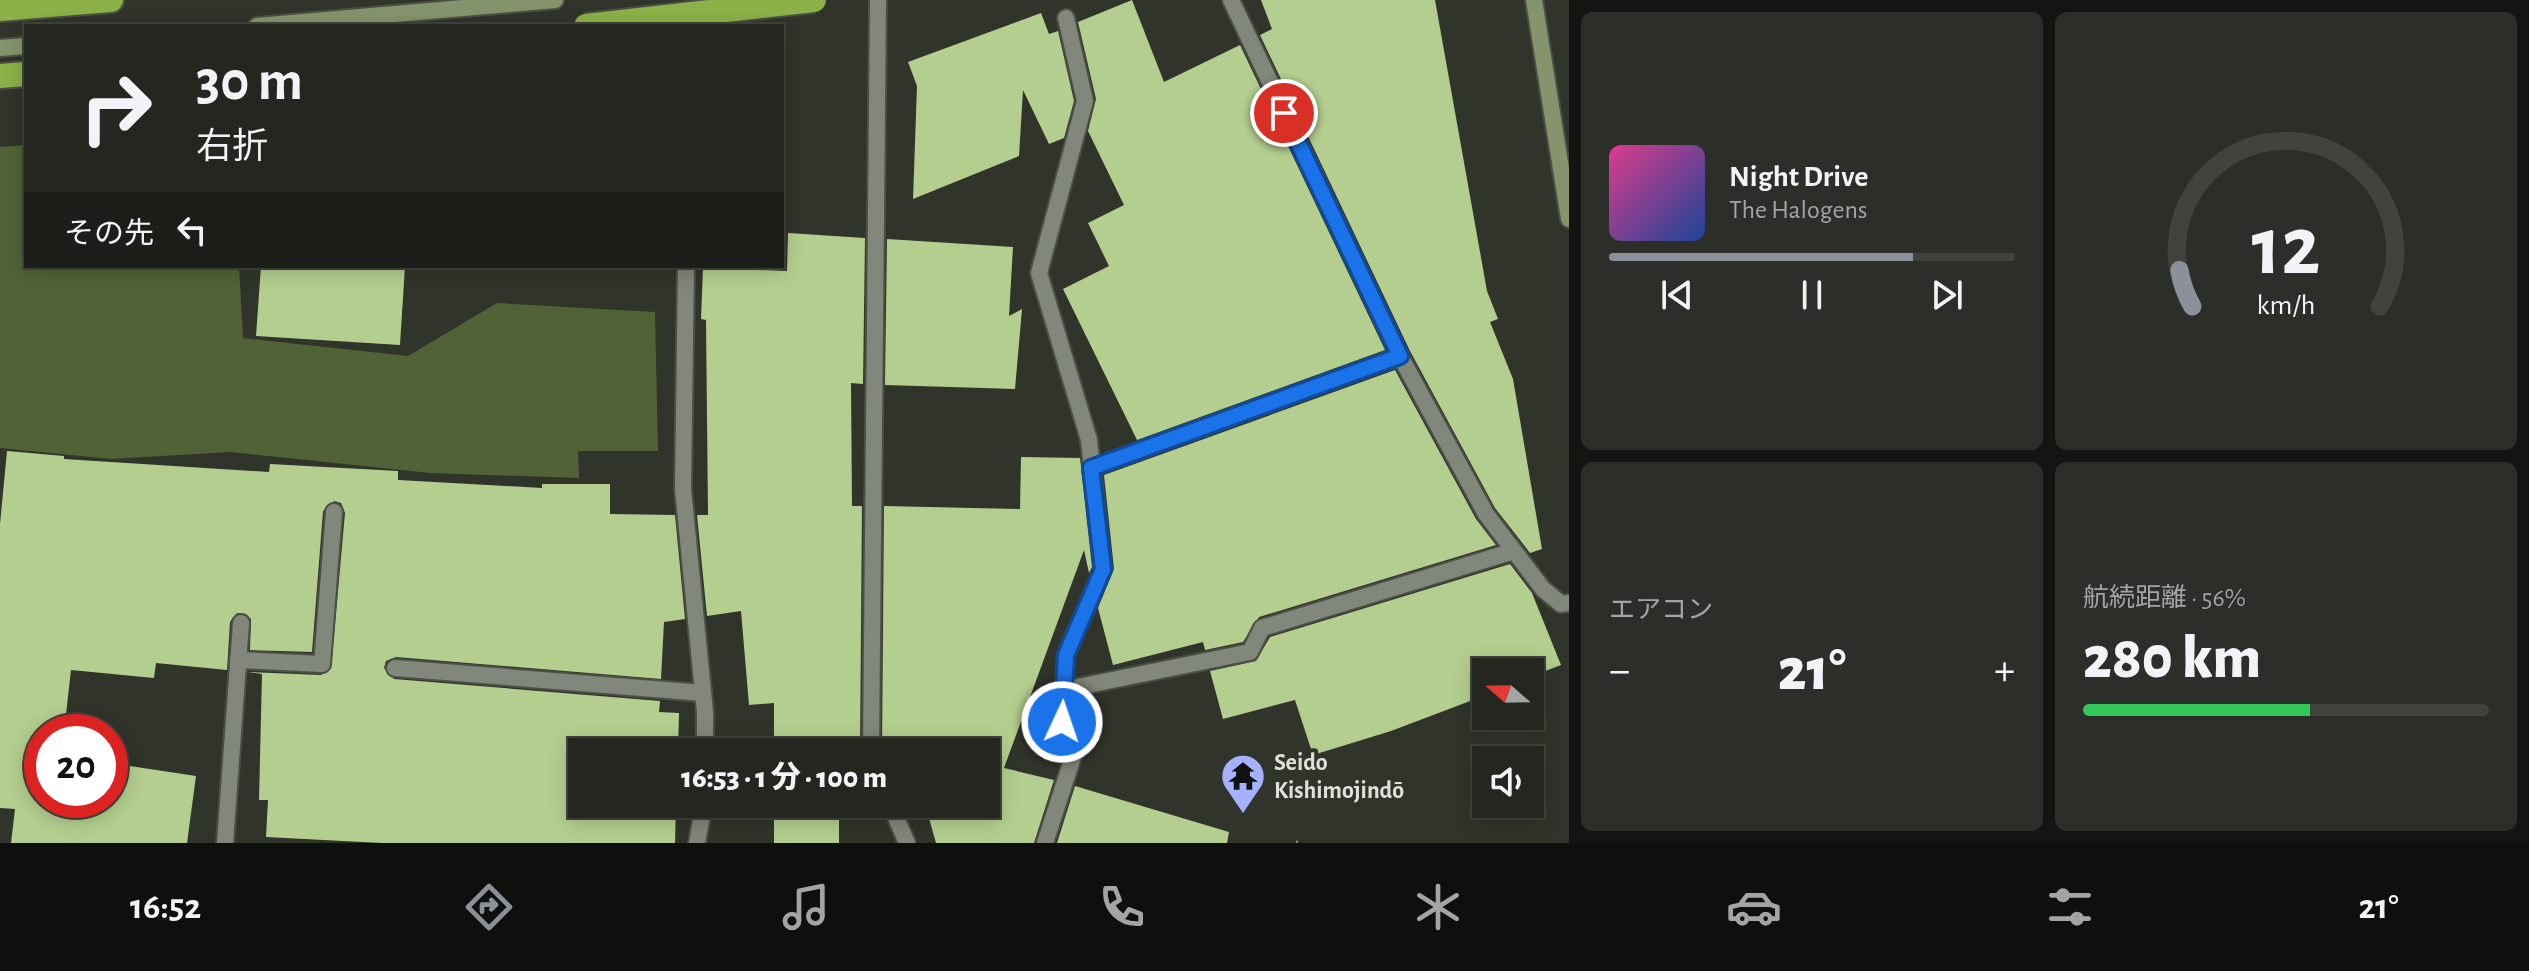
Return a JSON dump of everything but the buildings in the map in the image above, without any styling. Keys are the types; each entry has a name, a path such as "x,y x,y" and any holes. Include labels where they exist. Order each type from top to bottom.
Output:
{"highway":[{"path":"0,9 111,0"},
{"path":"604,24 814,0"},
{"path":"0,76 24,74"}],"main road":[{"path":"280,24 555,0"},
{"path":"1534,0 1569,219"},
{"path":"0,48 24,46"}],"street":[{"path":"692,24 693,0"},
{"path":"871,738 878,0"},
{"path":"1231,0 1400,356 1486,514 1543,589 1561,604 1569,603"},
{"path":"1045,843 1074,754 1062,722 1066,655 1103,569 1089,440 1039,273 1085,101 1066,18"},
{"path":"686,268 683,489 705,738"},
{"path":"1091,468 1400,356"},
{"path":"238,660 322,664 334,512"},
{"path":"1063,690 1250,652 1262,628 1514,551"},
{"path":"225,843 241,623"},
{"path":"395,668 703,693"},
{"path":"697,843 701,818"},
{"path":"896,818 907,843"}],"green space":[{"path":"24,145 24,268 239,268 243,338 408,356 497,303 655,312 658,451 578,451 579,478 430,473 230,452 111,459 0,448 0,147"}],"place":[{"name":"Seido Kishimojindō","path":"1243,815"}],"route":[{"path":"1062,722 1066,655 1103,569 1091,468 1400,356 1284,113"}]}
